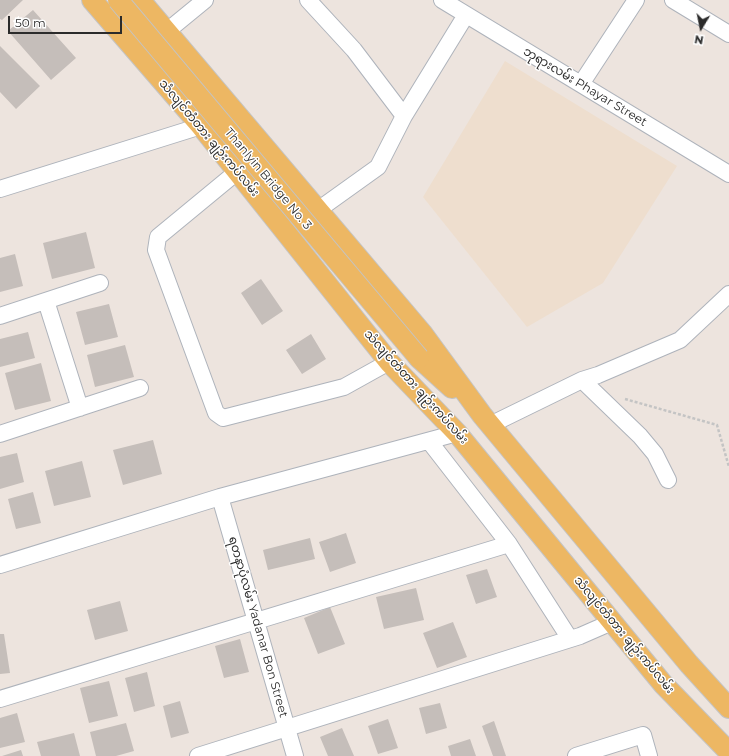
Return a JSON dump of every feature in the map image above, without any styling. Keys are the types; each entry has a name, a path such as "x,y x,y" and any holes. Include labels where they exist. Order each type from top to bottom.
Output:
{"main road":[{"name":"သံလျင်တံတား ချဉ်းကပ်လမ်း","path":"92,0 238,171 389,362 455,430 664,684 729,752"},
{"name":"Thanlyin Bridge No. 3","path":"118,0 419,358"},
{"path":"106,16 124,0"},
{"path":"140,0 422,333 486,420 689,664 729,708"},
{"path":"419,358 486,420"},
{"path":"419,358 455,430"}],"street":[{"path":"166,32 205,0"},
{"path":"308,0 354,50 404,116"},
{"name":"ဘုရားလမ်း Phayar Street","path":"442,0 729,174"},
{"path":"581,84 636,0"},
{"path":"673,0 729,34"},
{"path":"318,210 378,167 404,116 466,15"},
{"path":"0,189 201,126"},
{"path":"238,171 158,237 156,250 216,413 223,418 344,386 389,362"},
{"path":"339,298 370,272"},
{"path":"0,316 100,283"},
{"path":"486,420 680,340 729,294"},
{"path":"46,300 80,408"},
{"path":"582,380 640,436 655,454 668,480"},
{"path":"0,434 140,388"},
{"path":"0,566 220,497 429,441 455,430"},
{"path":"429,441 509,544 570,639"},
{"name":"ရတနာပုံလမ်း Yadanar Bon Street","path":"220,497 295,756"},
{"path":"0,699 509,544"},
{"path":"198,756 580,636 612,622"},
{"path":"576,756 643,735 649,756"}],"path":[{"path":"620,398 717,425 729,467"}],"shaded area":[{"path":"505,61 677,166 603,283 527,327 423,197"}],"building":[{"path":"0,0 23,0 2,20 0,19"},
{"path":"33,10 76,58 51,80 8,31"},
{"path":"0,46 40,86 16,109 0,92"},
{"path":"86,232 95,268 52,279 43,243"},
{"path":"15,254 23,286 0,292 0,258"},
{"path":"261,279 283,311 262,325 241,293"},
{"path":"109,304 118,337 85,345 76,312"},
{"path":"28,332 35,358 0,367 0,339"},
{"path":"311,334 326,359 302,374 286,350"},
{"path":"125,345 134,377 95,387 87,355"},
{"path":"41,363 51,401 15,410 5,373"},
{"path":"153,440 162,474 123,485 113,450"},
{"path":"17,453 24,482 0,489 0,457"},
{"path":"82,461 91,497 54,506 45,471"},
{"path":"33,492 41,523 16,529 8,499"},
{"path":"346,533 356,563 330,572 319,542"},
{"path":"310,538 315,559 268,570 263,550"},
{"path":"487,569 497,597 476,604 466,575"},
{"path":"416,588 424,620 384,629 376,597"},
{"path":"120,601 128,631 95,640 87,610"},
{"path":"330,607 345,644 318,654 304,618"},
{"path":"453,622 467,657 437,668 423,633"},
{"path":"0,634 4,634 10,673 0,674"},
{"path":"240,639 249,672 224,678 215,646"},
{"path":"147,672 155,706 134,712 125,678"},
{"path":"109,681 118,716 89,723 80,688"},
{"path":"180,701 189,733 171,738 163,706"},
{"path":"440,703 447,728 426,734 419,708"},
{"path":"17,713 25,742 0,748 0,718"},
{"path":"388,719 398,748 378,754 368,726"},
{"path":"494,721 506,756 493,756 482,726"},
{"path":"126,723 134,751 116,756 96,756 90,732"},
{"path":"342,728 354,756 328,756 320,737"},
{"path":"74,733 80,756 41,756 37,742"},
{"path":"470,739 476,756 451,756 448,746"},
{"path":"21,750 23,756 2,756"}]}
